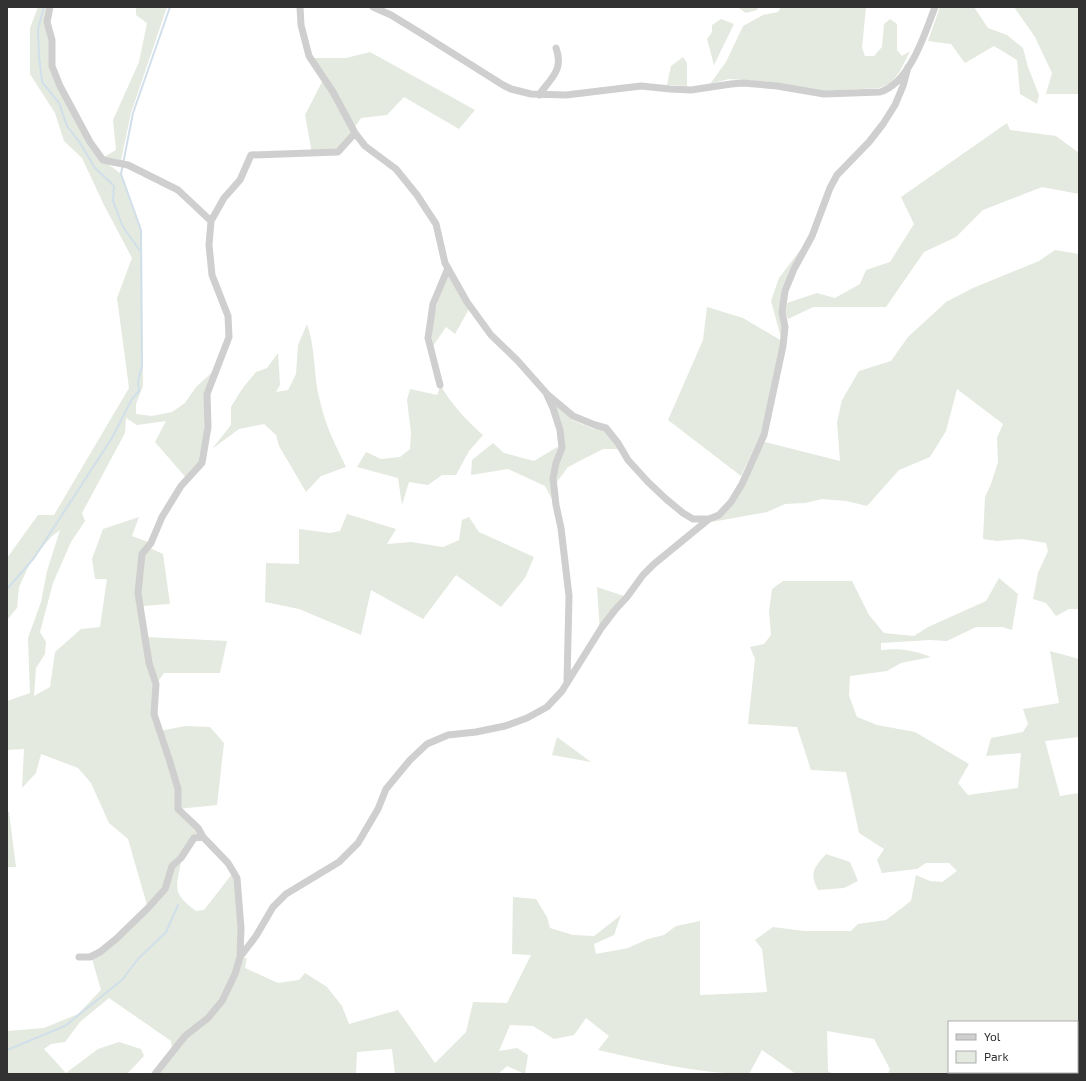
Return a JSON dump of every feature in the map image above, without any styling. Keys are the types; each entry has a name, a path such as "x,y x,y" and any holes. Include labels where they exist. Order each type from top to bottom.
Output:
{"street":[{"path":"50,7 47,22 52,40 52,66 60,86 90,142 102,160 128,165 178,190 211,221"},
{"path":"300,7 301,25 309,56 333,92 355,133 365,146 396,169 417,195 436,224 445,263 467,302 491,335 517,360 546,393 573,416 606,428 618,443 628,460 648,482 683,513 693,519 709,519"},
{"path":"373,7 391,15 503,85 525,93 539,95 566,95 641,86 692,90 743,83 777,86 824,94 880,92 887,90 892,86 908,67 919,47 935,7"},
{"path":"539,95 559,68 559,56 556,48"},
{"path":"240,957 256,936 273,906 286,894 339,862 358,843 378,809 386,789 410,760 427,744 448,735 476,732 505,726 526,718 547,707 562,690 602,627 643,575 654,564 709,519 719,515 732,502 742,484 764,435 783,346 785,327 782,312 785,291 794,269 812,236 830,188 837,175 869,142 883,124 895,105 903,86 908,67"},
{"path":"155,1074 185,1036 208,1018 222,1001 235,974 240,957 241,928 237,878 228,863 203,837 198,828 178,809 178,790 154,714 156,684 149,662 138,592 142,554 151,543 162,517 181,486 202,463 208,427 207,394 229,338 228,316 212,275 209,245 211,221 224,198 240,180 251,156 338,152 355,133"},
{"path":"440,385 428,338 433,304 448,268"},
{"path":"546,393 553,408 560,430 562,448 556,463 553,478 556,506 561,528 569,596 567,682"},
{"path":"79,957 90,957 100,952 148,908 165,889 172,866 181,858 194,838 203,837"}],"green space":[{"path":"38,7 47,7 52,66 103,160 121,174 141,230 143,386 136,404 136,414 152,416 172,412 185,403 196,387 219,366 207,394 202,463 187,479 155,442 166,421 137,425 126,418 125,433 82,513 85,521 71,542 53,583 40,632 46,642 45,654 36,668 34,696 50,687 55,652 81,629 100,627 107,579 95,579 92,559 103,529 139,517 132,536 148,542 135,595 146,637 227,641 220,673 164,673 156,684 154,714 160,731 185,726 210,727 224,743 217,805 178,809 201,836 193,836 162,888 147,905 128,839 109,823 91,783 78,768 41,754 36,773 22,788 24,749 7,750 7,701 30,693 28,638 41,602 47,571 60,530 51,537 31,561 19,587 17,608 7,620 7,558 38,515 54,515 129,388 117,298 132,258 104,205 82,158 64,141 55,113 30,74 30,28"},
{"path":"136,7 167,7 131,113 121,160 104,157 116,150 113,120 139,62 147,23 136,15"},
{"path":"737,7 758,7 757,10 746,13"},
{"path":"781,7 866,7 862,48 865,56 874,56 882,47 884,24 890,19 897,24 897,50 902,56 910,51 900,71 891,83 879,88 823,91 760,81 729,79 710,84 726,62 743,26 763,15 778,12"},
{"path":"940,7 974,7 988,28 1007,35 1023,48 1028,67 1039,95 1037,104 1020,94 1017,60 994,46 965,63 951,44 928,41"},
{"path":"1014,7 1079,7 1079,94 1046,94 1052,73 1035,37"},
{"path":"721,19 734,24 714,65 707,39 712,32 712,25"},
{"path":"370,52 475,110 459,129 404,97 387,115 361,118 338,152 312,153 305,115 322,82 314,58 346,58"},
{"path":"683,57 687,63 687,86 667,85 671,66"},
{"path":"1007,123 1010,130 1056,136 1079,153 1079,194 1042,187 983,210 956,237 924,252 886,307 813,307 788,319 785,312 787,303 817,293 835,298 860,284 866,270 890,262 914,224 901,197"},
{"path":"801,249 790,270 782,291 782,341 771,301 779,278"},
{"path":"1055,250 1079,254 1079,609 1069,609 1056,616 1046,603 1033,599 1038,573 1048,551 1046,543 1022,539 997,541 983,539 985,497 998,462 997,438 1003,424 957,389 946,431 930,457 899,470 867,506 846,501 822,499 805,503 785,504 767,512 712,522 722,515 765,442 840,461 837,422 842,400 859,371 891,361 908,337 946,302 973,288 1039,261"},
{"path":"448,274 469,309 455,334 446,327 433,346 433,319 438,300"},
{"path":"707,307 743,318 782,341 761,434 741,476 668,420 703,340"},
{"path":"307,324 312,343 316,382 322,410 331,435 346,467 321,476 306,492 279,446 276,435 264,424 239,429 212,449 231,425 231,407 242,389 256,372 267,368 278,353 280,385 276,392 288,390 296,374 298,345"},
{"path":"440,387 461,413 483,435 469,451 456,475 442,475 428,485 409,482 402,505 398,478 357,467 366,452 381,459 400,457 410,449 411,433 407,400 410,389 437,395"},
{"path":"555,405 572,420 594,429 605,430 619,449 603,449 568,467 556,483 558,464 564,447"},
{"path":"493,443 504,453 534,461 559,446 553,501 545,486 508,469 471,475 472,460"},
{"path":"347,514 396,529 387,544 411,542 443,547 459,540 462,520 469,517 479,532 534,557 525,578 501,607 456,575 423,619 371,590 361,635 299,609 265,602 266,563 299,564 299,529 330,533 340,531"},
{"path":"150,548 163,554 170,604 143,606 141,592 144,556"},
{"path":"999,578 1018,594 1012,630 1002,627 976,627 947,641 930,640 881,643 881,650 906,650 931,657 901,663 887,671 850,676 849,696 857,717 877,725 915,732 969,764 958,783 968,795 1018,788 1021,753 986,756 991,738 1023,732 1028,724 1023,709 1059,703 1050,651 1079,659 1079,737 1045,741 1060,796 1079,793 1079,1074 888,1074 890,1069 874,1039 827,1031 828,1071 833,1074 796,1074 762,1050 749,1074 711,1072 673,1066 598,1050 609,1036 586,1018 574,1035 554,1039 533,1026 510,1025 499,1051 517,1048 528,1055 525,1074 507,1066 498,1074 395,1074 392,1049 357,1052 356,1074 159,1074 186,1038 209,1021 243,958 247,958 245,968 278,983 299,980 305,973 327,987 342,1006 349,1024 398,1010 435,1063 466,1032 473,1002 507,1003 531,955 512,954 513,897 536,899 547,917 550,928 573,935 594,936 621,915 614,935 594,944 596,954 628,948 648,939 664,935 676,926 700,921 700,995 767,992 762,949 755,940 773,927 804,931 851,931 858,924 886,920 911,901 916,875 930,881 942,882 957,871 949,863 926,863 917,869 882,873 877,860 884,849 859,833 846,772 811,770 797,727 748,724 755,659 750,647 764,644 771,635 769,611 772,589 783,581 852,581 869,615 884,633 914,636 928,627 986,601"},
{"path":"597,587 627,597 600,632"},
{"path":"557,737 591,762 552,755"},
{"path":"7,812 9,812 16,867 7,867"},
{"path":"826,854 850,862 858,881 844,888 818,890 813,874 818,863"},
{"path":"181,862 177,885 179,895 196,911 204,910 232,874 236,878 238,924 237,958 228,985 203,1019 172,1049 171,1041 109,998 80,1022 65,1042 51,1044 44,1049 66,1073 98,1049 119,1042 141,1049 144,1056 127,1074 7,1074 7,1031 44,1028 78,1014 101,990 92,959 100,956 150,909 173,867"}],"waterway":[{"path":"44,7 38,29 42,82 59,103 67,126 80,143 95,168 114,186 113,201 123,227 141,252"},
{"path":"7,589 34,558 112,438 132,399 139,391 138,381 142,366 141,230 121,174 133,113 170,7"},
{"path":"7,1050 65,1026 122,980 138,959 166,932 178,905"}]}
